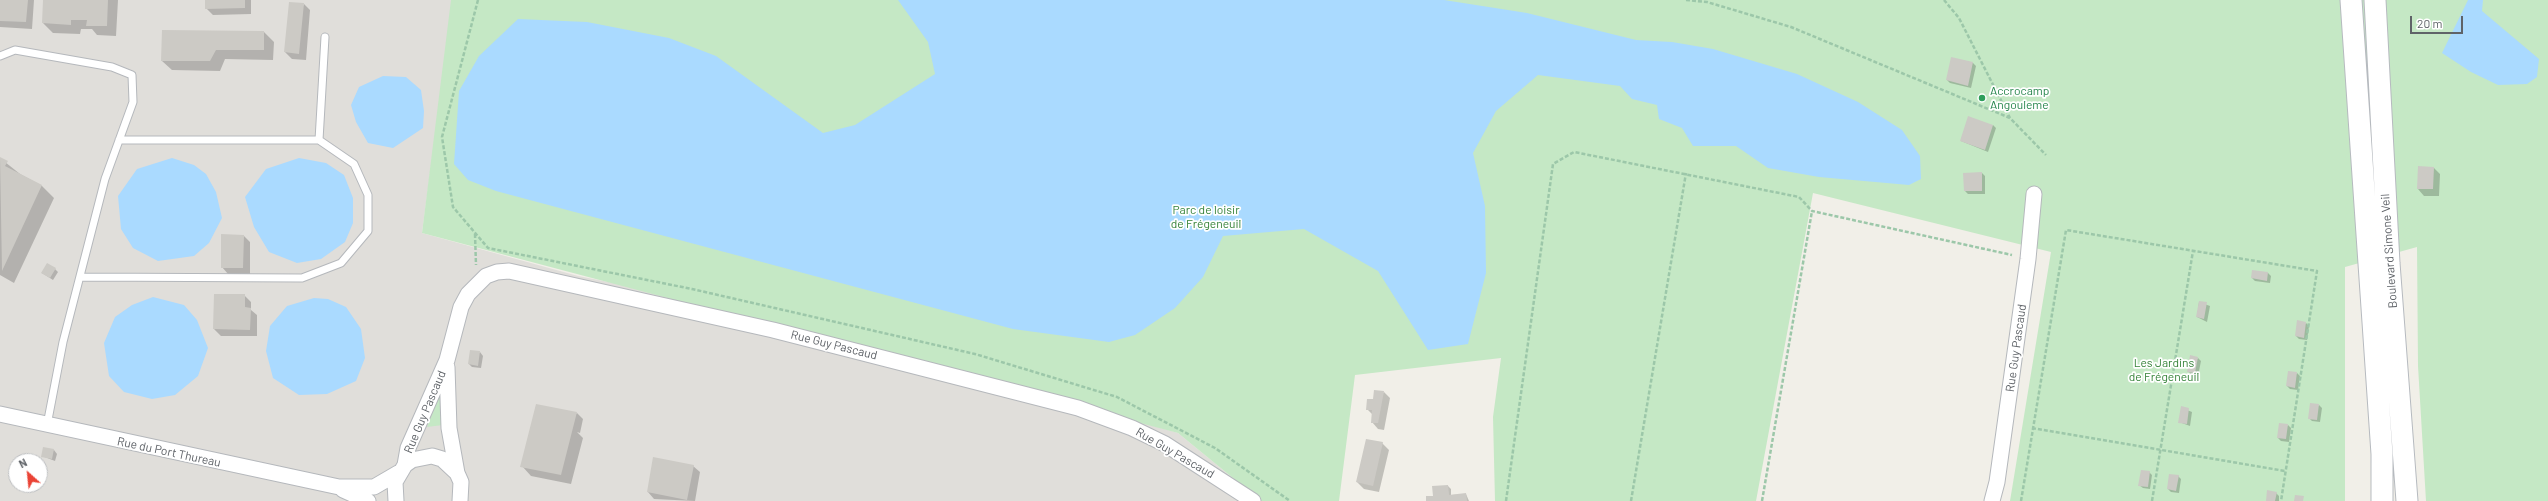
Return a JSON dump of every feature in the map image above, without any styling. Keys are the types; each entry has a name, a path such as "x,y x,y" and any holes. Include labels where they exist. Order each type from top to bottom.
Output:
{"main road":[{"name":"Boulevard Simone Veil","path":"2351,0 2382,454 2382,501"},
{"name":"Boulevard Simone Veil","path":"2375,0 2389,263 2407,501"}],"street":[{"name":"Rue Guy Pascaud","path":"1992,501 1998,482 2028,259 2034,194"},
{"name":"Rue Guy Pascaud","path":"396,501 395,482 408,448 447,360 461,307 476,285 486,276 497,272 528,274 780,331 1078,408 1132,428 1165,444 1253,501"},
{"name":"Rue Guy Pascaud","path":"447,360 449,428 457,473 461,482 460,501"},
{"name":"Rue du Port Thureau","path":"0,414 339,488 368,501"},
{"name":"Rue du Port Thureau","path":"339,488 374,487 412,460 432,456 451,464 457,473"}],"lane":[{"path":"319,140 325,37"},
{"path":"0,56 15,50 112,67 132,75 133,102 105,179 63,342 47,425"},
{"path":"80,276 302,278 341,264 368,231 368,195 354,164 319,140 119,140"}],"path":[{"path":"476,285 475,233 453,207 442,137 478,0"},
{"path":"1686,0 1707,2 1791,27 2010,118"},
{"path":"1944,0 1959,18 2010,118 2046,155"},
{"path":"1506,501 1553,164 1574,152 1686,173 1799,197 1812,211 2028,259"},
{"path":"1631,501 1686,173"},
{"path":"1762,501 1812,211"},
{"path":"2021,501 2066,230 2317,271 2281,501"},
{"path":"2152,501 2193,251"},
{"path":"2032,428 2161,452 2286,471"}],"shaded area":[{"path":"0,0 453,0 422,233 578,276 772,314 1178,433 1261,501 0,501"}],"green space":[{"name":"Parc de loisir de Frégeneuil","path":"451,0 2548,0 2548,501 2426,501 2418,366 2417,247 2345,267 2345,501 2010,501 2051,252 1813,193 1756,501 1495,501 1493,417 1501,358 1355,375 1339,501 1261,501 1178,433 422,233"},
{"path":"441,389 443,425 427,427"}],"water":[{"path":"898,0 1444,0 1527,13 1636,40 1672,42 1713,49 1797,74 1858,102 1902,130 1920,156 1921,179 1909,185 1819,177 1768,168 1736,146 1693,146 1682,128 1659,119 1657,105 1632,99 1620,86 1538,75 1496,111 1473,153 1485,206 1486,273 1468,344 1428,350 1378,271 1304,229 1223,236 1203,277 1175,308 1135,335 1109,342 1013,329 496,191 468,180 454,164 459,91 479,56 518,19 587,22 669,38 716,56 823,133 855,125 935,74 928,42"},
{"path":"2468,0 2483,0 2482,11 2539,59 2537,77 2527,84 2498,85 2471,72 2442,53"},
{"path":"383,76 406,77 421,90 424,111 423,128 393,148 368,143 356,122 351,105 359,87"},
{"path":"172,158 194,165 206,174 216,192 222,218 209,243 194,256 158,261 133,248 121,229 118,196 137,169"},
{"path":"299,158 326,163 344,175 353,198 353,223 345,242 321,259 297,263 269,252 254,227 245,197 266,169"},
{"path":"153,297 184,305 197,320 208,348 198,376 175,395 152,399 124,392 109,376 104,343 115,317 132,305"},
{"path":"314,298 328,299 346,307 361,329 365,358 356,381 327,394 299,395 273,378 266,351 270,326 287,306"}],"building":[{"path":"0,0 28,0 26,22 0,21"},
{"path":"43,0 108,0 107,26 86,26 87,20 71,20 71,25 42,23"},
{"path":"205,0 245,0 245,8 205,9"},
{"path":"289,2 304,3 299,54 284,52"},
{"path":"162,30 264,31 264,50 216,50 210,61 161,61"},
{"path":"1951,57 1973,62 1968,86 1946,80"},
{"path":"1968,116 1993,125 1985,150 1960,141"},
{"path":"0,157 8,161 5,166 42,185 2,271"},
{"path":"2418,166 2434,167 2433,189 2417,189"},
{"path":"1982,172 1982,191 1964,191 1963,173"},
{"path":"221,234 244,235 243,268 221,268"},
{"path":"47,263 56,268 50,278 41,273"},
{"path":"2252,270 2268,272 2267,281 2251,278"},
{"path":"214,294 245,294 245,307 251,308 250,330 213,329"},
{"path":"2199,301 2207,302 2204,319 2196,317"},
{"path":"2297,320 2306,322 2304,338 2295,336"},
{"path":"470,350 480,351 478,366 468,364"},
{"path":"2190,355 2198,357 2195,373 2187,372"},
{"path":"2288,371 2297,372 2295,388 2286,386"},
{"path":"1374,390 1384,391 1378,423 1371,423 1372,410 1366,410 1367,399 1373,399"},
{"path":"2310,403 2319,404 2317,420 2308,419"},
{"path":"536,404 577,412 561,475 520,467"},
{"path":"2181,406 2189,408 2187,424 2178,423"},
{"path":"2279,423 2288,424 2286,439 2277,438"},
{"path":"1366,439 1383,442 1373,486 1356,482"},
{"path":"43,447 54,449 52,459 48,458 48,453 42,453"},
{"path":"653,457 694,465 687,500 647,492"},
{"path":"2141,470 2150,471 2148,487 2138,486"},
{"path":"2169,474 2179,475 2176,491 2167,489"},
{"path":"1448,485 1449,495 1466,493 1467,501 1426,501 1426,496 1433,496 1432,486"},
{"path":"2267,490 2277,492 2275,501 2266,501"},
{"path":"2295,495 2304,496 2303,501 2294,501"}],"place":[{"name":"Accrocamp Angouleme","path":"1982,98"}],"park label":[{"name":"Les Jardins de Frégeneuil","path":"2164,370"}]}
